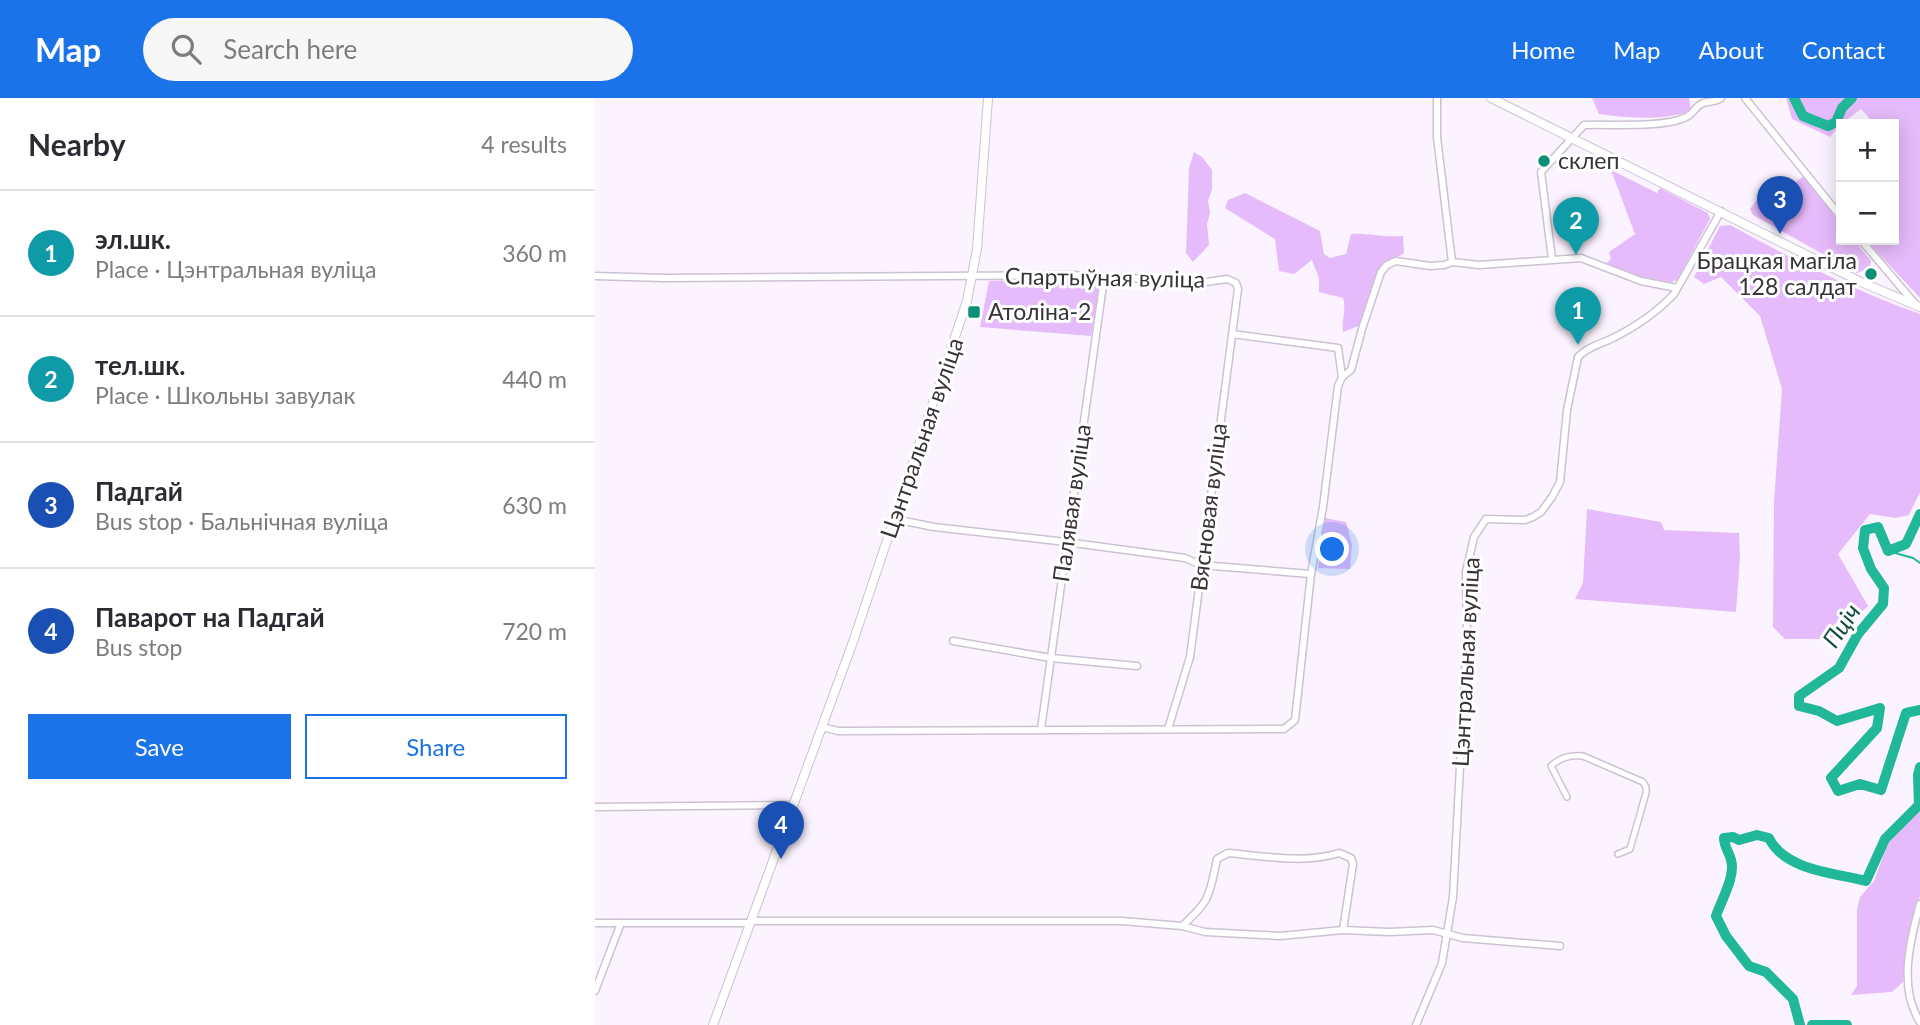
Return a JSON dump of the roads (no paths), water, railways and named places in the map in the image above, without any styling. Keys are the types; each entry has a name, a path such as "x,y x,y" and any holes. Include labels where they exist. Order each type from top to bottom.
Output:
{"street":[{"name":"Цэнтральная вуліца","path":"713,1025 822,727 960,324 977,250 988,98"},
{"path":"1437,98 1437,137 1451,262"},
{"path":"1491,98 1861,282 1918,306"},
{"path":"1552,259 1541,172 1584,125 1681,120 1688,117 1699,105 1721,98"},
{"path":"1745,98 1836,211"},
{"path":"822,727 838,731 1284,729 1295,720 1311,574 1323,507 1338,386 1342,377 1351,370 1381,272 1387,265 1397,261 1430,266 1451,262 1479,265 1581,258 1675,291 1721,211"},
{"path":"1865,245 1918,306"},
{"name":"Спартыўная вуліца","path":"595,276 665,278 1071,275 1206,282 1227,279 1237,283"},
{"name":"Палявая вуліца","path":"1041,729 1104,278"},
{"name":"Вясновая вуліца","path":"1168,729 1189,657 1237,283"},
{"name":"Цэнтральная вуліца","path":"1416,1025 1442,963 1455,872 1467,636 1466,572 1471,544 1486,519 1525,520 1541,512 1560,482 1566,422 1578,357 1586,350 1644,320 1675,291"},
{"path":"1232,334 1338,348 1342,377"},
{"path":"894,519 934,527 1185,558 1201,565 1311,574"},
{"path":"953,641 1051,657 1137,666"},
{"path":"1567,797 1551,766 1558,760 1573,755 1583,756 1643,782 1646,793 1630,849 1618,854"},
{"path":"595,807 793,805"},
{"path":"1182,926 1207,901 1217,859 1228,853 1326,857 1339,853 1351,858 1353,864 1343,930"},
{"path":"1920,904 1912,944 1908,994 1920,1022"},
{"path":"595,923 1013,919 1122,921 1182,926 1205,932 1280,936 1343,930 1433,930 1463,938 1559,946"},
{"path":"595,990 621,923"}],"waterway":[{"name":"Пціч","path":"1794,98 1803,116 1828,126 1836,122 1842,108 1852,98"},
{"name":"Пціч","path":"1920,514 1906,544 1888,551 1878,527 1865,530 1863,548 1871,569 1884,588 1883,604 1858,634 1839,668 1799,696 1799,706 1819,711 1837,721 1880,708 1877,728 1831,778 1838,791 1860,784 1881,790 1906,713 1920,710"},
{"path":"1888,551 1913,558 1920,563"},
{"name":"Пціч","path":"1800,1025 1793,999 1766,972 1749,966 1726,936 1716,916 1732,866 1724,838 1733,837 1739,840 1757,835 1769,838 1776,849 1798,864 1866,881 1885,839 1919,805 1920,767"},
{"name":"Пціч","path":"1812,1025 1847,1025"}],"place":[{"name":"склеп","path":"1544,161"},
{"name":"Падгай","path":"1780,234"},
{"name":"тел.шк.","path":"1576,255"},
{"name":"Брацкая магіла 128 салдат","path":"1871,274"},
{"name":"Атоліна-2","path":"974,312"},
{"name":"эл.шк.","path":"1578,345"},
{"name":"Паварот на Падгай","path":"781,859"}]}
